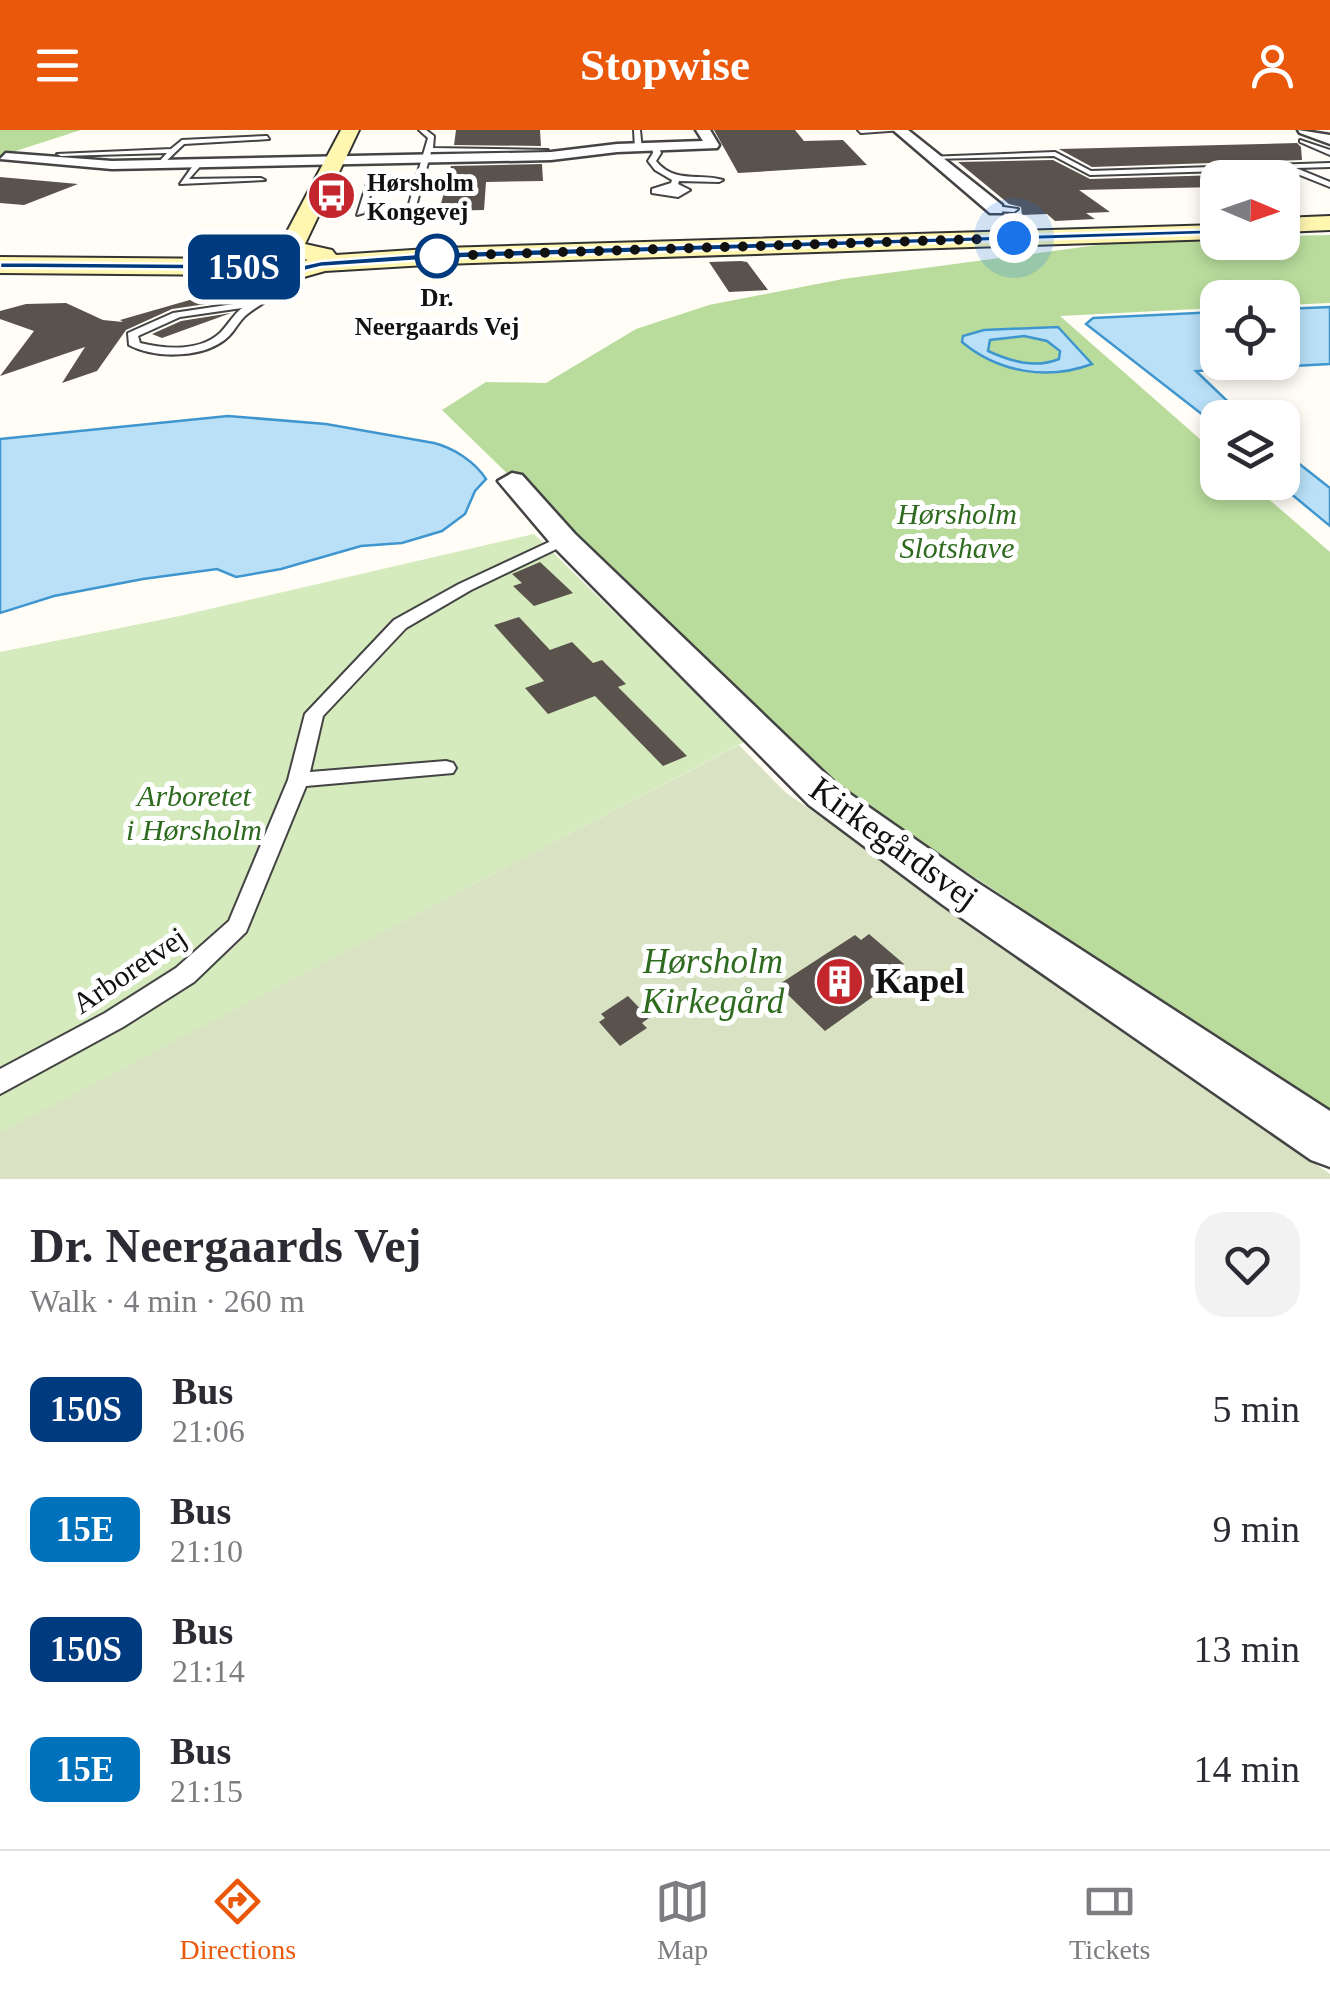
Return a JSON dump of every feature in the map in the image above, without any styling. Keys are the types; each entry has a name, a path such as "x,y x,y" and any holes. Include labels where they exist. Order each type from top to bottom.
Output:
{"main road":[{"path":"290,250 350,130"},
{"path":"1300,227 1330,226"},
{"path":"0,265 249,263 290,250 322,259 1200,231"},
{"path":"249,263 280,274 322,259"}],"street":[{"path":"6,157 90,164 161,164 336,159 427,149 541,156 712,145 703,130"},
{"path":"900,130 996,209"},
{"path":"1303,136 1330,140"},
{"name":"Kirkegårdsvej","path":"512,481 564,540 824,795 975,904 1330,1142"}],"lane":[{"path":"410,215 432,137 422,130"},
{"path":"637,130 655,166 675,183 718,180"},
{"path":"861,131 900,130"},
{"path":"1303,136 1330,153"},
{"path":"161,164 191,140 267,138"},
{"path":"427,149 465,141"},
{"path":"427,149 544,150"},
{"path":"61,154 173,151"},
{"path":"932,157 1055,154 1090,173 1200,169"},
{"path":"200,162 183,182 261,180"},
{"path":"1300,166 1330,168"},
{"path":"1300,173 1327,185"},
{"path":"360,213 370,185 416,184"},
{"path":"1300,187 1327,185"},
{"path":"996,209 1014,209"},
{"path":"259,304 213,308 159,322 132,335 134,345 172,351 204,345 223,336 240,315 259,304 276,287"},
{"name":"Arboretvej","path":"0,1082 114,1020 185,975 238,926 298,780 314,714 400,624 465,586 564,540"},
{"path":"298,780 446,768"}],"green space":[{"path":"0,130 81,130 0,156"},
{"name":"Hørsholm Slotshave","path":"1330,235 1330,303 1300,304 1300,280 1200,280 1200,309 1060,316 1200,439 1200,500 1270,500 1330,552 1330,1113 807,766 442,410 486,382 546,383 636,329 709,305 843,279 1120,242 1200,239 1200,260 1300,260 1300,236"},
{"name":"Arboretet i Hørsholm","path":"534,534 746,741 0,1134 0,652 175,617"},
{"name":"Hørsholm Kirkegård","path":"739,745 785,792 1330,1174 1330,1179 0,1179 0,1133"}],"water":[{"path":"1330,307 1330,364 1300,366 1300,308"},
{"path":"1200,313 1200,371 1196,371 1200,380 1205,380 1226,400 1200,400 1200,413 1086,324 1093,318"},
{"path":"1058,327 1092,364 1058,372 1007,367 962,342 963,336 984,330","holes":["1024,336 1047,341 1060,351 1059,359 1023,362 988,351 990,340"]},
{"path":"228,416 326,424 434,443 463,456 486,479 475,491 465,514 442,531 402,543 361,546 281,569 236,577 217,569 143,579 54,596 0,613 0,439"},
{"path":"1300,464 1330,488 1330,526 1299,500"}],"building":[{"path":"456,130 540,130 541,146 454,145"},
{"path":"714,130 795,130 804,141 843,140 867,165 738,173"},
{"path":"1297,143 1302,160 1200,160 1200,163 1092,167 1059,149"},
{"path":"1053,160 1090,179 1200,176 1200,187 1079,190 1110,212 1086,213 1095,219 1055,221 1047,214 1022,215 1021,207 1009,204 958,162"},
{"path":"542,164 543,181 486,182 484,210 439,211 451,166"},
{"path":"0,177 78,184 24,205 0,203"},
{"path":"709,262 747,262 768,290 729,292"},
{"path":"242,292 240,299 172,309 126,330 97,371 62,383 85,347 0,376 34,331 0,319 0,311 26,304 66,303 103,320 123,322 120,320 214,293"},
{"path":"231,313 162,338 152,334 181,321"},
{"path":"540,562 573,593 534,606 513,586 522,583 512,574"},
{"path":"519,617 550,650 572,642 593,663 602,660 626,684 618,687 687,756 663,766 595,696 548,714 525,688 544,681 494,625"},
{"name":"Kapel","path":"869,934 904,964 896,970 902,976 825,1031 778,985 855,935 861,940"},
{"path":"628,996 649,1018 642,1023 647,1028 620,1046 599,1022 605,1018 601,1014"}],"bus line":[{"name":"150S","path":"0,265 246,267 280,274 321,264 443,256 1200,232"}],"place":[{"name":"Hørsholm Kongevej","path":"332,196"},
{"name":"Dr. Neergaards Vej","path":"437,256"},
{"name":"Kapel","path":"840,981"}],"route":[{"path":"437,256 1014,238"}]}
